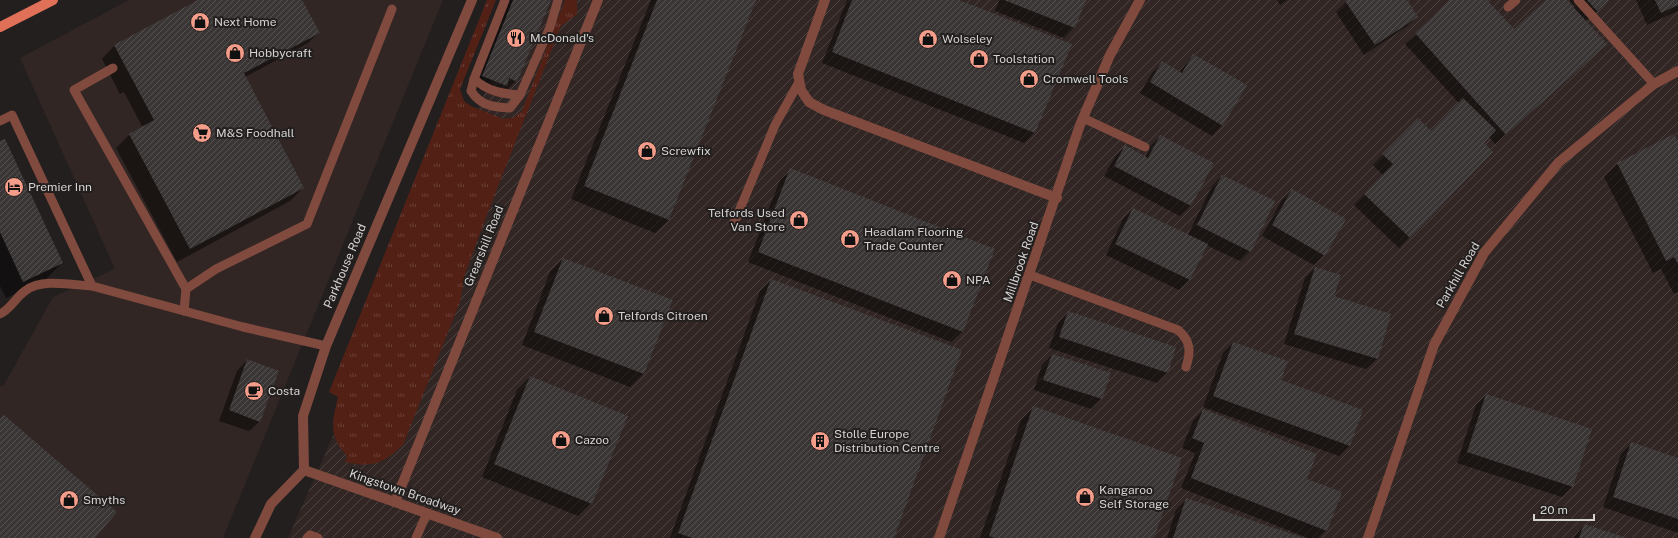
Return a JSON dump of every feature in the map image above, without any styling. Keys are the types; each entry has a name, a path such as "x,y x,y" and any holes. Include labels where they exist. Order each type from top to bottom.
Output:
{"main road":[{"path":"0,27 53,0"}],"street":[{"name":"Parkhouse Road","path":"304,470 303,416 326,346 472,0"},
{"name":"Grearshill Road","path":"394,502 598,0"},
{"path":"825,0 798,74 800,90 809,102 824,110 1057,198"},
{"name":"Millbrook Road","path":"939,538 1057,198 1083,118 1110,55 1140,0"},
{"name":"Parkhill Road","path":"1368,538 1434,345 1484,253 1559,162 1654,84 1678,71"},
{"name":"Kingstown Broadway","path":"304,470 497,538"},
{"path":"255,538 271,504 304,470"}],"lane":[{"path":"505,0 474,79 471,91 477,100 495,107 510,108 520,95 550,27 558,0"},
{"path":"1508,7 1516,0"},
{"path":"1578,0 1654,84"},
{"path":"186,289 216,268 307,224 392,9"},
{"path":"113,68 74,90 186,289 184,311"},
{"path":"474,79 483,87 497,92 520,95"},
{"path":"734,224 775,125 799,82"},
{"path":"0,121 12,116 92,286"},
{"path":"1083,118 1146,147"},
{"path":"1030,275 1178,330 1185,336 1190,348 1186,367"},
{"path":"0,314 6,312 26,290 47,283 92,286 184,311 326,346"},
{"path":"416,538 427,513"}],"shaded area":[{"path":"129,0 443,0 223,538 0,538 0,386 4,385 53,297 115,269 20,58"},
{"path":"526,0 1678,0 1678,538 288,538"}],"green space":[{"path":"487,0 496,0 460,89 464,101 471,106 503,119 513,118 522,111 565,0 577,0 577,14 561,26 465,274 460,302 403,445 389,457 377,463 363,465 345,462 347,456 337,442 333,428 334,414 338,397 329,392"}],"building":[{"path":"198,0 302,0 320,33 244,73 304,188 190,249 129,134 154,120 114,45"},
{"name":"McDonald's","path":"513,0 551,0 517,82 509,78 507,86 482,76"},
{"path":"657,0 756,0 669,220 584,186"},
{"path":"852,0 959,0 1072,44 1035,133 832,52"},
{"path":"1004,0 1086,0 1075,28"},
{"path":"1407,0 1418,17 1375,45 1345,1"},
{"path":"1451,0 1487,0 1514,29 1546,0 1567,0 1607,44 1506,135 1415,33"},
{"path":"1587,0 1610,0 1597,11"},
{"path":"1655,0 1678,0 1678,5 1661,13"},
{"path":"1193,54 1247,85 1223,126 1150,82 1162,61 1182,73"},
{"path":"1463,98 1496,130 1484,143 1493,152 1410,238 1364,194 1393,164 1382,154 1418,118 1431,131"},
{"path":"1674,134 1678,141 1678,264 1674,257 1666,261 1617,163"},
{"path":"1160,135 1214,163 1191,206 1114,166 1125,145 1148,158"},
{"name":"Premier Inn","path":"5,139 63,263 23,282 0,232 0,141"},
{"path":"790,168 995,249 963,332 758,252"},
{"path":"1222,175 1275,201 1251,252 1197,225"},
{"path":"1292,189 1346,219 1325,256 1272,225"},
{"path":"1133,208 1208,244 1190,280 1115,244"},
{"name":"Telfords Citroen","path":"563,258 673,300 644,374 534,332"},
{"path":"1315,267 1341,275 1334,296 1391,314 1378,359 1294,334"},
{"name":"Stolle Europe Distribution Centre","path":"771,279 962,350 894,538 692,538 678,533"},
{"path":"1068,311 1176,347 1168,373 1059,337"},
{"path":"1233,342 1288,361 1281,380 1363,410 1350,446 1213,396"},
{"path":"1052,354 1111,373 1102,399 1043,380"},
{"name":"Costa","path":"247,359 279,371 260,422 229,410"},
{"name":"Cazoo","path":"530,376 628,416 592,504 494,464"},
{"path":"1486,394 1592,429 1573,487 1467,452"},
{"name":"Kangaroo Self Storage","path":"1033,406 1182,458 1154,538 995,538 989,536"},
{"path":"1203,409 1317,454 1307,479 1342,492 1327,531 1191,478 1204,443 1192,438"},
{"path":"4,415 117,512 95,538 0,538 0,419"},
{"path":"1631,442 1678,458 1678,519 1613,497"},
{"path":"1186,498 1304,538 1173,538"},
{"path":"1584,524 1627,538 1579,538"}],"place":[{"name":"Next Home","path":"200,22"},
{"name":"McDonald's","path":"516,38"},
{"name":"Wolseley","path":"928,39"},
{"name":"Hobbycraft","path":"235,53"},
{"name":"Toolstation","path":"979,59"},
{"name":"Cromwell Tools","path":"1029,79"},
{"name":"M&S Foodhall","path":"202,133"},
{"name":"Screwfix","path":"647,151"},
{"name":"Premier Inn","path":"14,187"},
{"name":"Telfords Used Van Store","path":"799,220"},
{"name":"Headlam Flooring Trade Counter","path":"850,239"},
{"name":"NPA","path":"952,280"},
{"name":"Telfords Citroen","path":"604,316"},
{"name":"Costa","path":"254,391"},
{"name":"Cazoo","path":"561,440"},
{"name":"Stolle Europe Distribution Centre","path":"820,441"},
{"name":"Kangaroo Self Storage","path":"1085,497"},
{"name":"Smyths","path":"69,500"}]}
